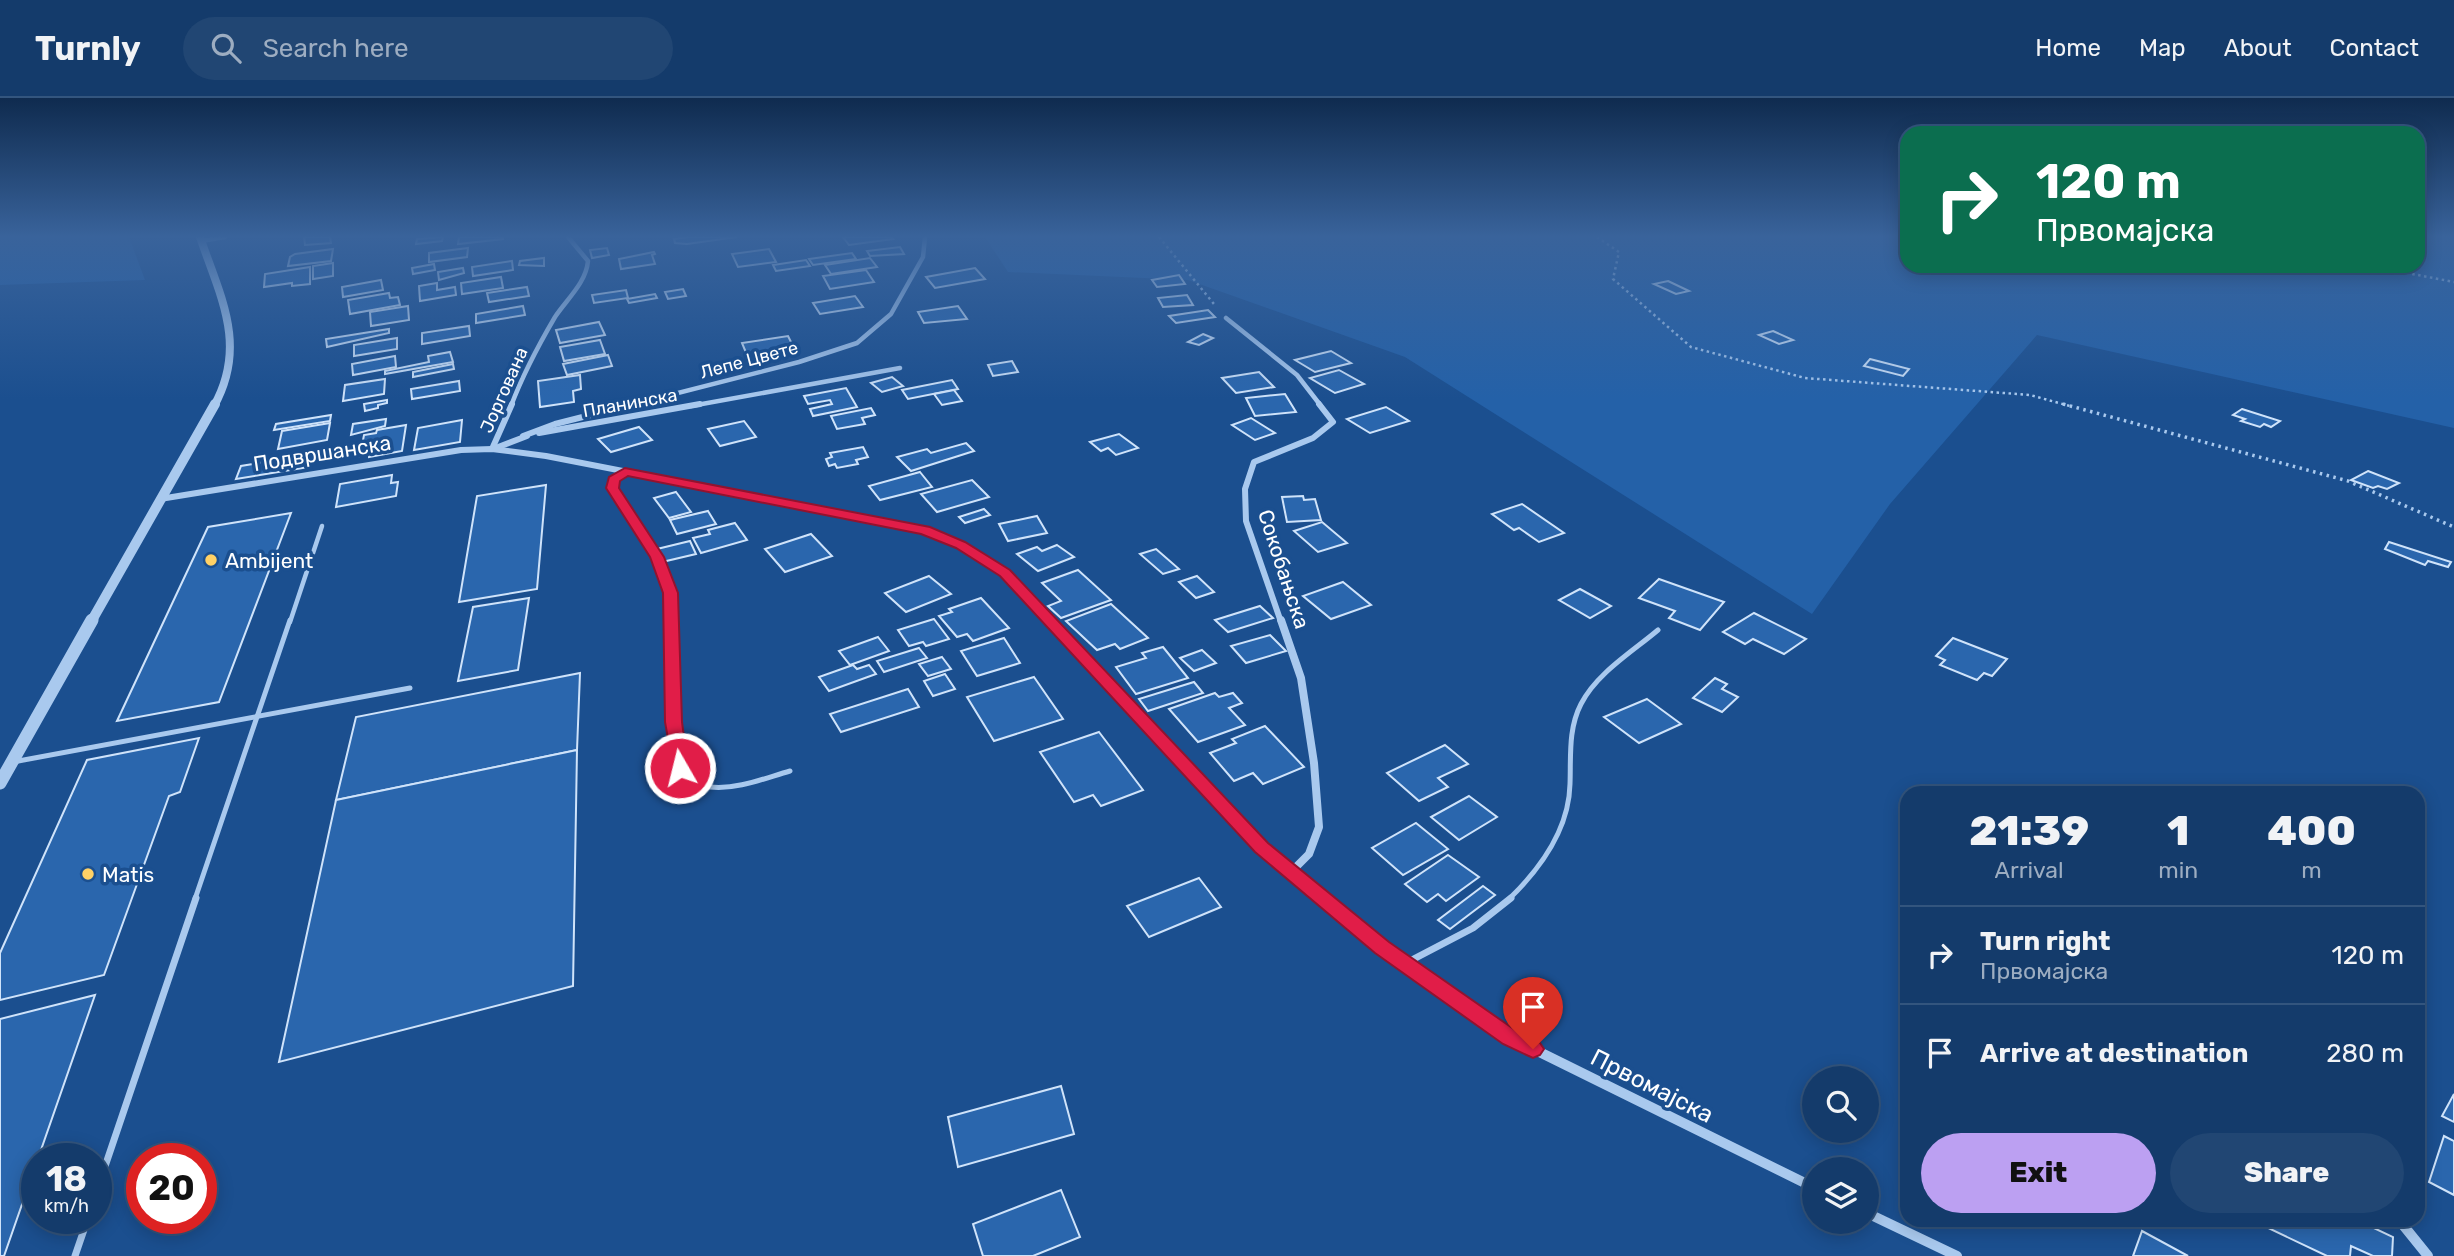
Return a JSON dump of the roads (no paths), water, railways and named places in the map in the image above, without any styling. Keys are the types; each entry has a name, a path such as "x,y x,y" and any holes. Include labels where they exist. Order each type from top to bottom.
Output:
{"street":[{"path":"0,783 158,499 219,396 230,361 230,325 218,291"},
{"name":"Јоргована","path":"492,449 504,426 524,369 574,291"},
{"name":"Лепе Цвете","path":"523,436 555,424 799,362 857,343 891,314 904,291"},
{"name":"Сокобањска","path":"1226,318 1297,375 1333,422 1313,438 1254,462 1245,489 1247,521 1301,677 1314,763 1319,827 1309,854 1291,872"},
{"name":"Планинска","path":"492,449 523,436 900,368"},
{"name":"Првомајска","path":"492,449 925,530 961,545 1005,573 1262,848 1382,948 1511,1038 1686,1127 1802,1182"},
{"name":"Подвршанска","path":"158,499 461,450 492,449"},
{"path":"1879,1219 1956,1256"},
{"path":"2405,1227 2428,1256"}],"lane":[{"path":"625,472 614,480 613,488 657,557 670,593 673,722 680,768 684,776 693,782 717,787 790,771"},
{"path":"112,1146 322,526"},
{"path":"1405,964 1480,924 1523,885 1561,833 1569,797 1568,758 1580,706 1590,690 1658,630"},
{"path":"12,762 410,688"},
{"path":"75,1256 83,1234"}],"place":[{"name":"Ambijent","path":"211,560"},
{"name":"Matis","path":"88,874"}]}
